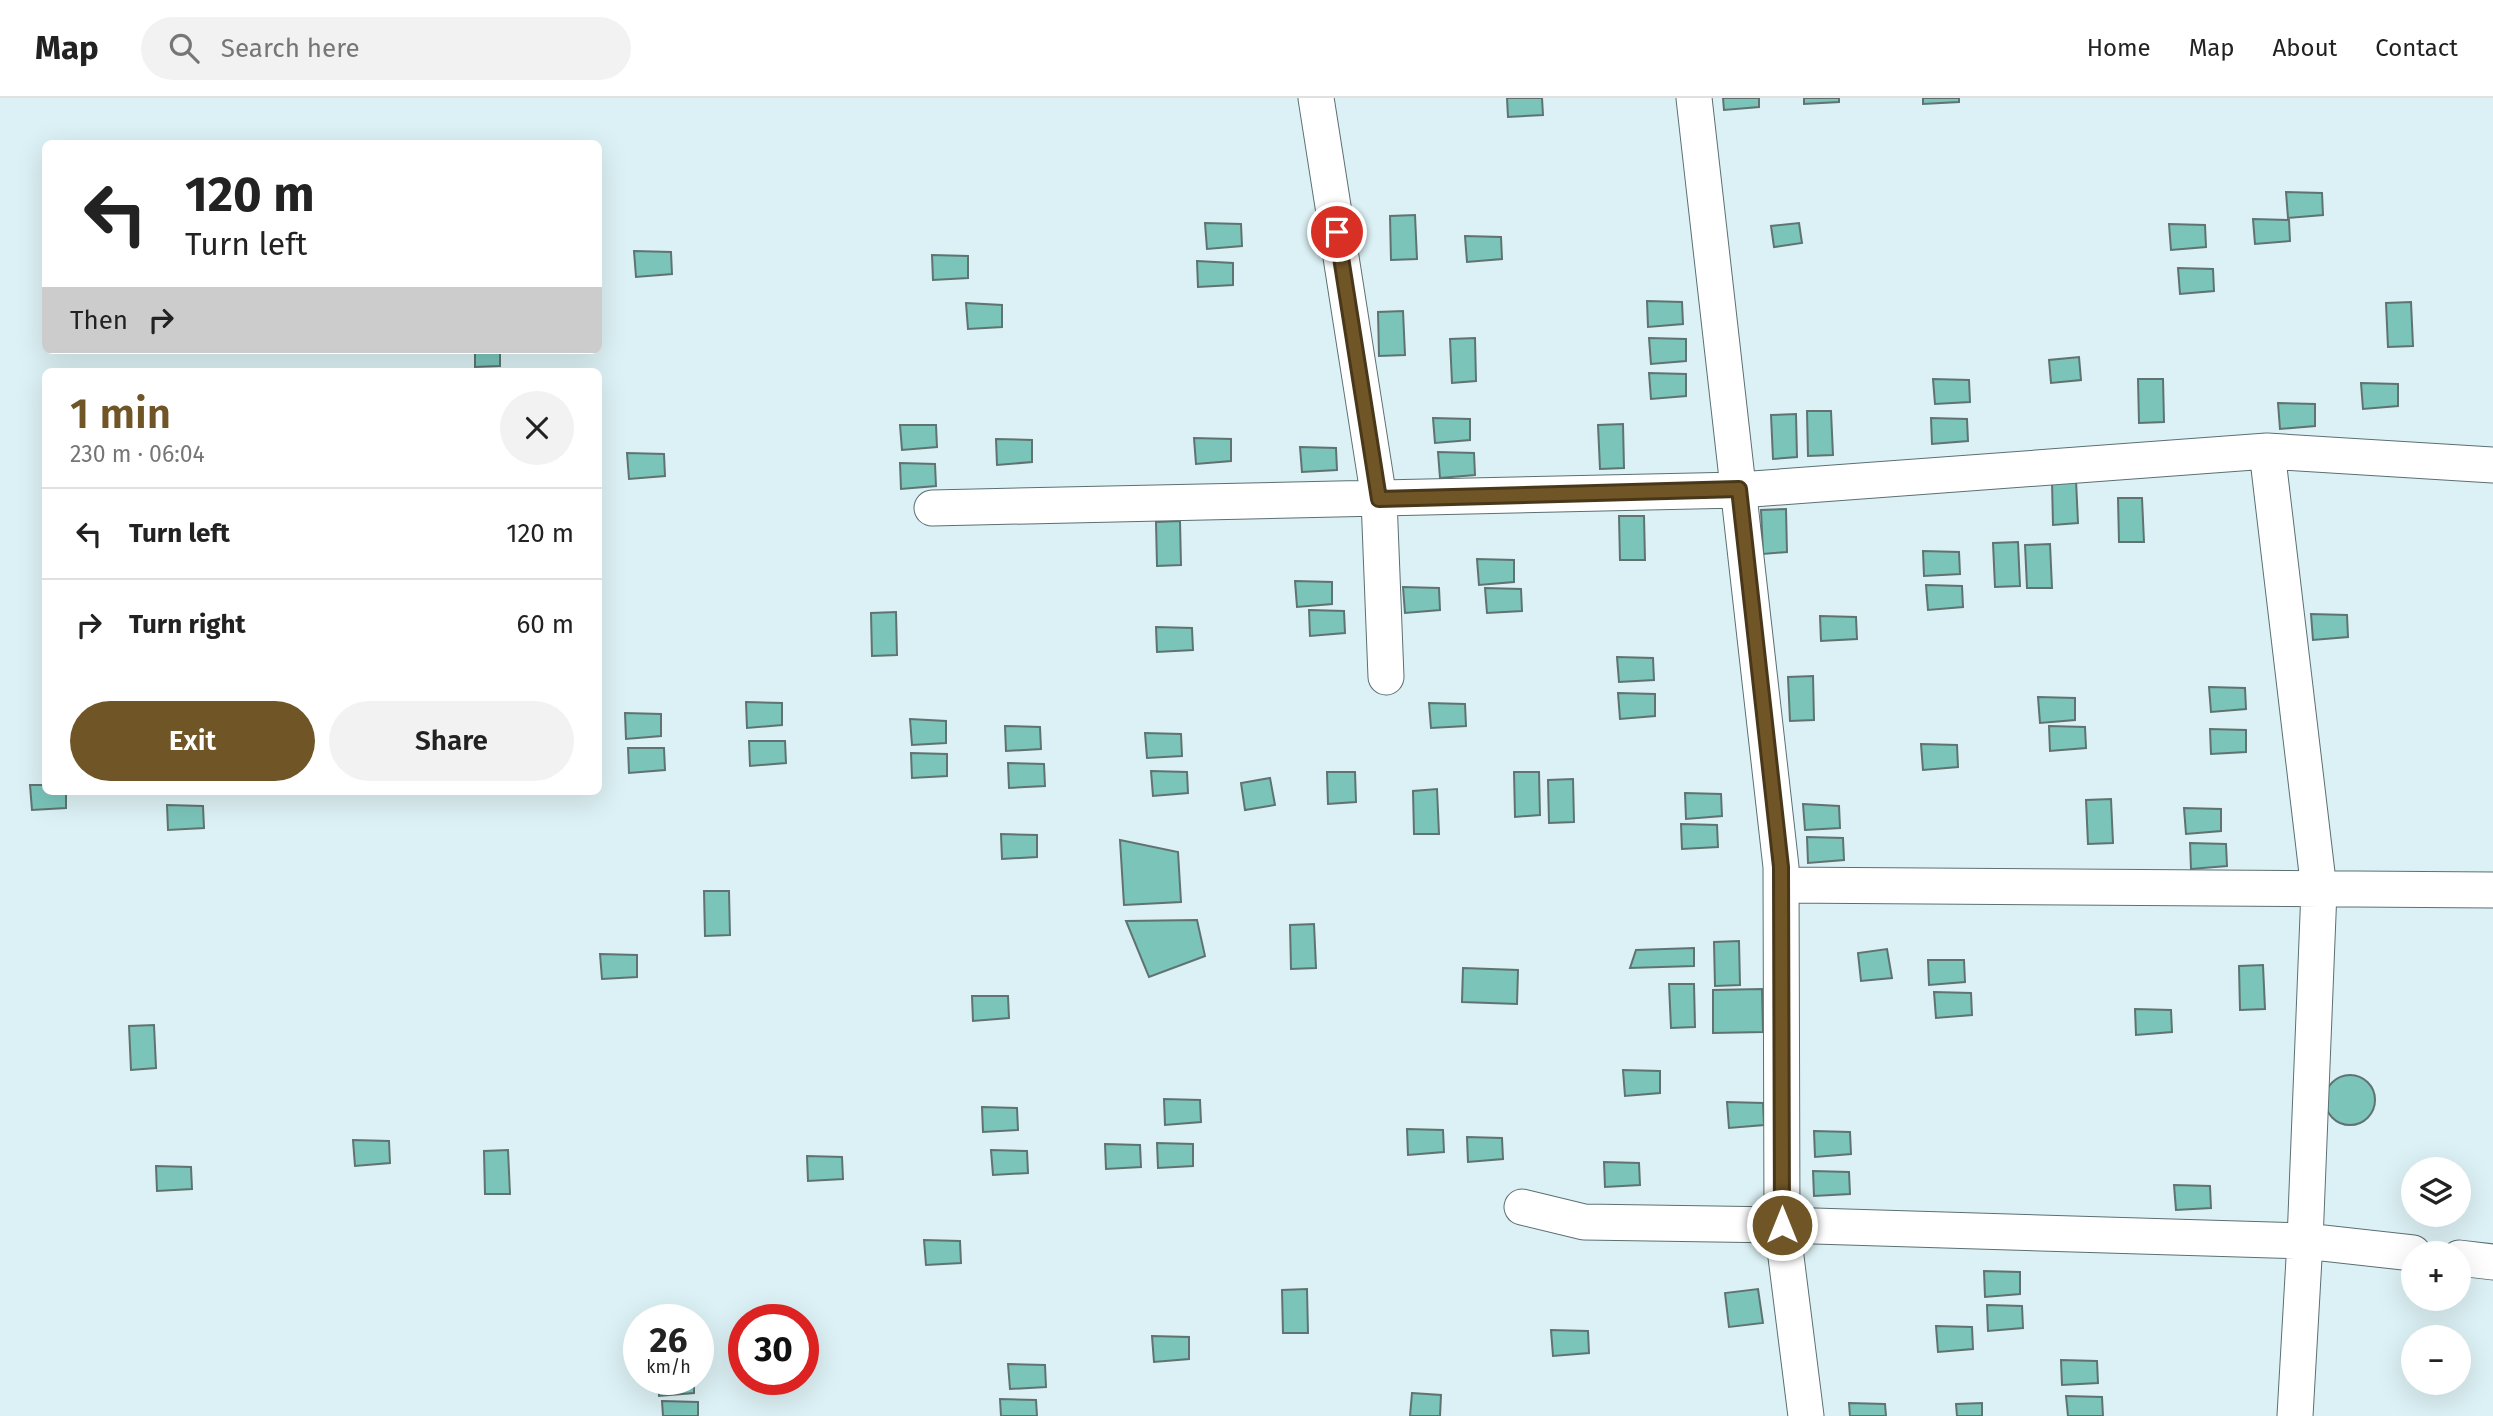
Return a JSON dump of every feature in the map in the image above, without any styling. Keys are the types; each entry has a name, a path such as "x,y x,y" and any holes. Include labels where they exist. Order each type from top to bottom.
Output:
{"street":[{"path":"1317,98 1379,499 1386,677"},
{"path":"1694,98 1781,867 1782,1225 1806,1416"},
{"path":"932,508 1739,489 2267,451 2493,465"},
{"path":"2267,451 2319,890 2295,1416"},
{"path":"1781,886 2493,890"},
{"path":"1522,1207 1584,1222 1782,1225 2305,1241 2401,1252"},
{"path":"2471,1259 2493,1262"}],"building":[{"path":"1507,98 1542,98 1543,115 1508,117"},
{"path":"1723,98 1759,98 1759,107 1724,110"},
{"path":"1804,98 1839,98 1839,102 1804,104"},
{"path":"1923,98 1959,98 1959,102 1923,104"},
{"path":"2286,192 2322,193 2323,215 2288,218"},
{"path":"1415,215 1417,259 1391,260 1390,216"},
{"path":"2253,219 2289,220 2290,241 2255,244"},
{"path":"1205,223 1241,224 1242,246 1207,249"},
{"path":"1799,223 1802,243 1774,247 1771,226"},
{"path":"2169,224 2205,225 2206,247 2171,250"},
{"path":"1465,236 1501,237 1502,259 1467,262"},
{"path":"634,251 671,252 672,274 636,277"},
{"path":"932,255 968,256 968,278 933,280"},
{"path":"1197,261 1233,263 1233,285 1198,287"},
{"path":"2178,268 2213,269 2214,291 2180,294"},
{"path":"1647,301 1682,302 1683,324 1648,327"},
{"path":"2411,302 2413,346 2388,347 2386,303"},
{"path":"966,303 1002,305 1002,327 968,329"},
{"path":"1403,311 1405,355 1379,356 1378,312"},
{"path":"1475,338 1476,381 1452,383 1450,339"},
{"path":"1649,338 1686,339 1686,361 1651,364"},
{"path":"475,354 500,354 500,366 475,367"},
{"path":"2079,357 2081,380 2051,383 2049,360"},
{"path":"1649,373 1686,374 1686,396 1651,399"},
{"path":"1933,379 1969,380 1970,402 1935,404"},
{"path":"2138,379 2163,379 2164,422 2139,423"},
{"path":"2361,383 2398,384 2398,406 2363,409"},
{"path":"2278,403 2315,404 2315,426 2280,429"},
{"path":"1807,411 1831,411 1833,455 1808,456"},
{"path":"1796,414 1797,457 1773,459 1771,415"},
{"path":"1433,418 1470,419 1470,440 1435,443"},
{"path":"1931,418 1967,419 1968,441 1932,444"},
{"path":"1623,424 1624,468 1600,469 1598,425"},
{"path":"900,425 936,425 937,447 902,450"},
{"path":"1194,438 1231,439 1231,461 1196,464"},
{"path":"996,439 1032,440 1032,462 997,465"},
{"path":"1300,447 1336,448 1337,470 1302,472"},
{"path":"1438,452 1474,453 1475,475 1440,478"},
{"path":"627,453 664,454 665,476 629,479"},
{"path":"900,463 935,464 936,486 901,489"},
{"path":"2076,480 2078,523 2053,525 2052,481"},
{"path":"2118,498 2142,498 2144,542 2119,542"},
{"path":"1786,509 1787,552 1763,554 1761,510"},
{"path":"1619,516 1644,516 1645,560 1620,560"},
{"path":"1180,521 1181,565 1157,566 1156,522"},
{"path":"2018,542 2020,586 1995,587 1993,543"},
{"path":"2050,544 2052,588 2027,588 2025,545"},
{"path":"1923,551 1959,552 1960,574 1924,576"},
{"path":"1477,559 1514,560 1514,582 1479,585"},
{"path":"1295,581 1332,582 1332,604 1297,607"},
{"path":"1926,585 1962,586 1963,607 1928,610"},
{"path":"1403,587 1439,588 1440,610 1405,613"},
{"path":"1485,588 1521,589 1522,611 1487,613"},
{"path":"1309,610 1344,611 1345,633 1310,636"},
{"path":"896,612 897,655 872,656 871,613"},
{"path":"2311,614 2347,615 2348,637 2313,640"},
{"path":"1820,616 1856,617 1857,639 1821,641"},
{"path":"1156,627 1192,628 1193,650 1157,652"},
{"path":"1617,657 1653,658 1654,680 1619,682"},
{"path":"1813,676 1814,720 1790,721 1788,677"},
{"path":"2209,687 2245,688 2246,709 2211,712"},
{"path":"1618,693 1655,694 1655,716 1620,719"},
{"path":"2038,697 2075,698 2075,720 2040,723"},
{"path":"746,702 782,703 782,725 747,728"},
{"path":"1429,703 1465,704 1466,726 1431,728"},
{"path":"625,713 661,714 661,736 626,739"},
{"path":"910,719 946,721 946,743 912,745"},
{"path":"1005,726 1040,727 1041,749 1006,751"},
{"path":"2049,726 2085,727 2086,748 2050,751"},
{"path":"2210,729 2246,730 2246,752 2211,754"},
{"path":"1145,733 1181,734 1182,756 1147,758"},
{"path":"749,741 785,741 786,763 750,766"},
{"path":"1921,744 1957,745 1958,767 1923,770"},
{"path":"628,748 664,748 665,770 629,773"},
{"path":"911,753 947,754 947,776 912,778"},
{"path":"1008,763 1044,764 1045,786 1009,788"},
{"path":"1151,771 1187,772 1188,793 1153,796"},
{"path":"1327,772 1355,772 1356,802 1328,804"},
{"path":"1514,772 1539,772 1540,815 1515,817"},
{"path":"1270,778 1275,805 1245,810 1241,783"},
{"path":"1573,779 1574,822 1549,823 1548,780"},
{"path":"30,785 42,785 42,795 66,795 66,808 32,810"},
{"path":"1437,789 1439,834 1414,834 1413,791"},
{"path":"1685,793 1721,794 1722,816 1686,819"},
{"path":"2111,799 2113,843 2088,844 2086,800"},
{"path":"1803,804 1839,806 1840,828 1805,830"},
{"path":"167,805 203,806 204,828 168,830"},
{"path":"2184,808 2221,809 2221,831 2186,834"},
{"path":"1681,824 1717,825 1718,847 1682,849"},
{"path":"1001,834 1037,835 1037,857 1002,859"},
{"path":"1807,837 1843,838 1844,860 1808,863"},
{"path":"1120,840 1178,852 1181,902 1124,905"},
{"path":"2190,843 2226,844 2227,866 2191,869"},
{"path":"704,891 729,891 730,935 705,936"},
{"path":"1197,920 1205,956 1149,977 1126,921"},
{"path":"1314,924 1316,968 1291,969 1290,925"},
{"path":"1739,941 1740,985 1715,986 1714,942"},
{"path":"1694,948 1694,966 1630,968 1636,950"},
{"path":"1887,949 1892,978 1861,981 1858,953"},
{"path":"600,954 637,955 637,977 602,979"},
{"path":"1928,960 1964,960 1965,982 1929,985"},
{"path":"2263,965 2265,1009 2240,1010 2239,966"},
{"path":"1463,968 1518,970 1517,1004 1462,1002"},
{"path":"1669,984 1694,984 1695,1027 1671,1028"},
{"path":"1762,989 1763,1032 1713,1033 1713,990"},
{"path":"1934,992 1971,993 1972,1015 1936,1018"},
{"path":"972,996 1008,996 1009,1018 973,1021"},
{"path":"2135,1009 2171,1010 2172,1032 2136,1035"},
{"path":"154,1025 156,1068 131,1070 129,1026"},
{"path":"1623,1070 1660,1071 1660,1093 1625,1096"},
{"path":"2350,1075 2368,1082 2375,1100 2368,1118 2350,1125 2332,1118 2325,1100 2332,1082"},
{"path":"1164,1099 1200,1100 1201,1122 1165,1125"},
{"path":"1727,1102 1763,1103 1764,1125 1729,1128"},
{"path":"982,1107 1017,1108 1018,1130 983,1132"},
{"path":"1407,1129 1443,1130 1444,1152 1408,1155"},
{"path":"1814,1131 1850,1132 1851,1154 1815,1157"},
{"path":"1467,1137 1502,1138 1503,1159 1468,1162"},
{"path":"353,1140 389,1141 390,1163 355,1166"},
{"path":"1157,1143 1193,1144 1193,1166 1158,1168"},
{"path":"1105,1144 1140,1145 1141,1167 1106,1169"},
{"path":"508,1150 510,1194 485,1194 484,1151"},
{"path":"991,1150 1027,1151 1028,1173 993,1175"},
{"path":"807,1156 842,1157 843,1179 808,1181"},
{"path":"1604,1162 1639,1163 1640,1185 1605,1187"},
{"path":"156,1166 191,1167 192,1189 157,1191"},
{"path":"1813,1171 1849,1172 1850,1194 1814,1196"},
{"path":"2174,1185 2210,1186 2211,1208 2176,1210"},
{"path":"924,1240 960,1241 961,1263 926,1265"},
{"path":"1984,1271 2020,1272 2020,1294 1985,1297"},
{"path":"1307,1289 1308,1333 1283,1333 1282,1290"},
{"path":"1758,1289 1763,1323 1729,1327 1725,1293"},
{"path":"1987,1305 2022,1306 2023,1328 1988,1331"},
{"path":"1936,1326 1972,1327 1973,1349 1938,1352"},
{"path":"1551,1330 1588,1331 1589,1353 1553,1356"},
{"path":"1152,1336 1189,1337 1189,1359 1154,1362"},
{"path":"2061,1360 2097,1361 2098,1383 2062,1385"},
{"path":"1008,1364 1045,1365 1046,1387 1010,1389"},
{"path":"1412,1393 1441,1395 1440,1416 1410,1416"},
{"path":"2066,1396 2102,1397 2103,1416 2068,1416"},
{"path":"1000,1399 1036,1400 1037,1416 1001,1416"},
{"path":"662,1401 698,1402 698,1416 663,1416"},
{"path":"1849,1403 1885,1404 1886,1416 1850,1416"},
{"path":"1982,1403 1982,1416 1957,1416 1956,1404"}],"route":[{"path":"1337,232 1379,499 1739,489 1781,867 1782,1225"}]}
